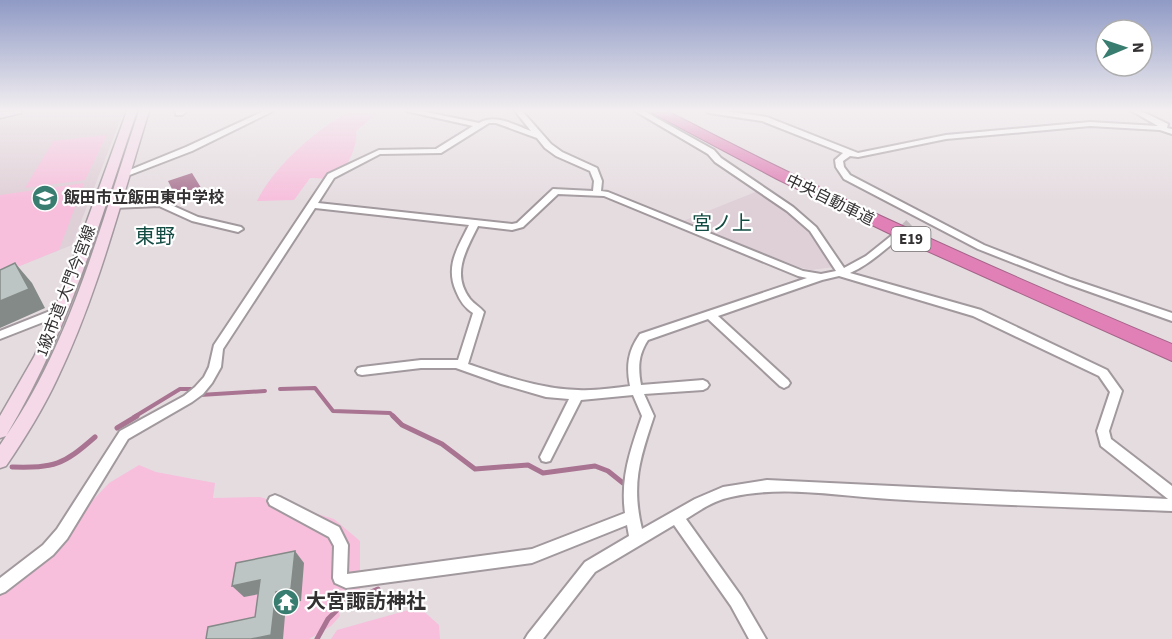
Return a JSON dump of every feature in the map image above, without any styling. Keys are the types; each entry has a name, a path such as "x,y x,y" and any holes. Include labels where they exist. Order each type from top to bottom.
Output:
{"highway":[{"name":"中央自動車道","path":"714,141 822,197 907,237 1172,353"},
{"name":"中央自動車道","path":"730,141 933,239 1172,342"}],"street":[{"name":"1級市道 大門今宮線","path":"0,431 29,386 60,311 121,141"},
{"path":"0,460 26,422 57,367 135,141"},
{"path":"124,174 206,141"},
{"path":"0,587 48,550 62,534 124,435 138,424 194,396 206,383 216,365 218,348 331,176 379,152 438,151 454,141"},
{"path":"545,141 559,154 594,170 598,180 597,193"},
{"path":"691,141 711,152 718,160 790,209 813,229 843,274 977,313 1103,373 1116,391 1103,431 1106,442 1172,494"},
{"path":"819,141 858,155 927,141"},
{"path":"849,153 839,160 840,167 847,177 912,216 1068,282 1172,317"},
{"path":"313,206 513,227 520,225 556,191 597,193 675,222 801,274 821,277"},
{"path":"113,205 160,203 195,219 238,229"},
{"path":"462,366 479,312 467,305 454,278 456,262 476,223"},
{"path":"637,539 631,516 628,489 630,468 648,416 636,392 632,370 635,348 644,337 821,277 843,274 865,261 894,238"},
{"path":"0,335 47,314 60,311"},
{"path":"709,314 784,383"},
{"path":"362,371 421,364 462,366 501,380 546,392 577,395 703,385"},
{"path":"546,457 577,395"},
{"path":"533,639 590,567 715,495 737,489 767,486 1172,505"},
{"path":"275,501 334,532 341,545 340,578 346,581 532,556 631,516"},
{"path":"676,516 736,601 758,639"}],"shaded area":[{"name":"飯田市立飯田東中学校","path":"0,141 112,141 72,245 0,274"},
{"path":"53,141 104,141 85,180 25,188"},
{"path":"307,141 355,141 351,157 339,174 329,178 310,178 294,200 257,201 274,175"},
{"path":"192,173 203,191 177,199 168,181"},
{"path":"84,183 59,250 0,274 0,195"},
{"path":"758,191 810,231 834,267 811,270 799,267 683,221"},
{"path":"139,465 156,472 215,483 213,498 260,497 334,519 360,541 360,591 335,600 340,616 331,626 309,639 0,639 0,594 37,567 57,547 77,517 109,483"},
{"path":"419,607 439,625 440,639 331,639 337,630"}],"building":[{"path":"15,263 29,289 0,301 0,270"},
{"path":"295,551 291,589 276,592 271,635 251,639 206,639 208,627 255,617 260,580 232,586 236,563"}],"waterway":[{"path":"280,389 315,388 333,411 390,413 402,425 442,444 475,469 528,465 543,473 595,466 608,471 623,483"},
{"path":"134,417 180,389 191,389"},
{"path":"200,395 265,391"},
{"path":"117,428 137,416"},
{"path":"12,467 39,467 58,463 75,454 95,437"},
{"path":"317,639 328,619 343,604 378,589"}],"tunnel":[{"path":"895,237 911,221"}],"place":[{"name":"飯田市立飯田東中学校","path":"45,198"},
{"name":"大宮諏訪神社","path":"286,602"}],"district":[{"name":"宮ノ上","path":"722,224"},
{"name":"東野","path":"155,237"}]}
